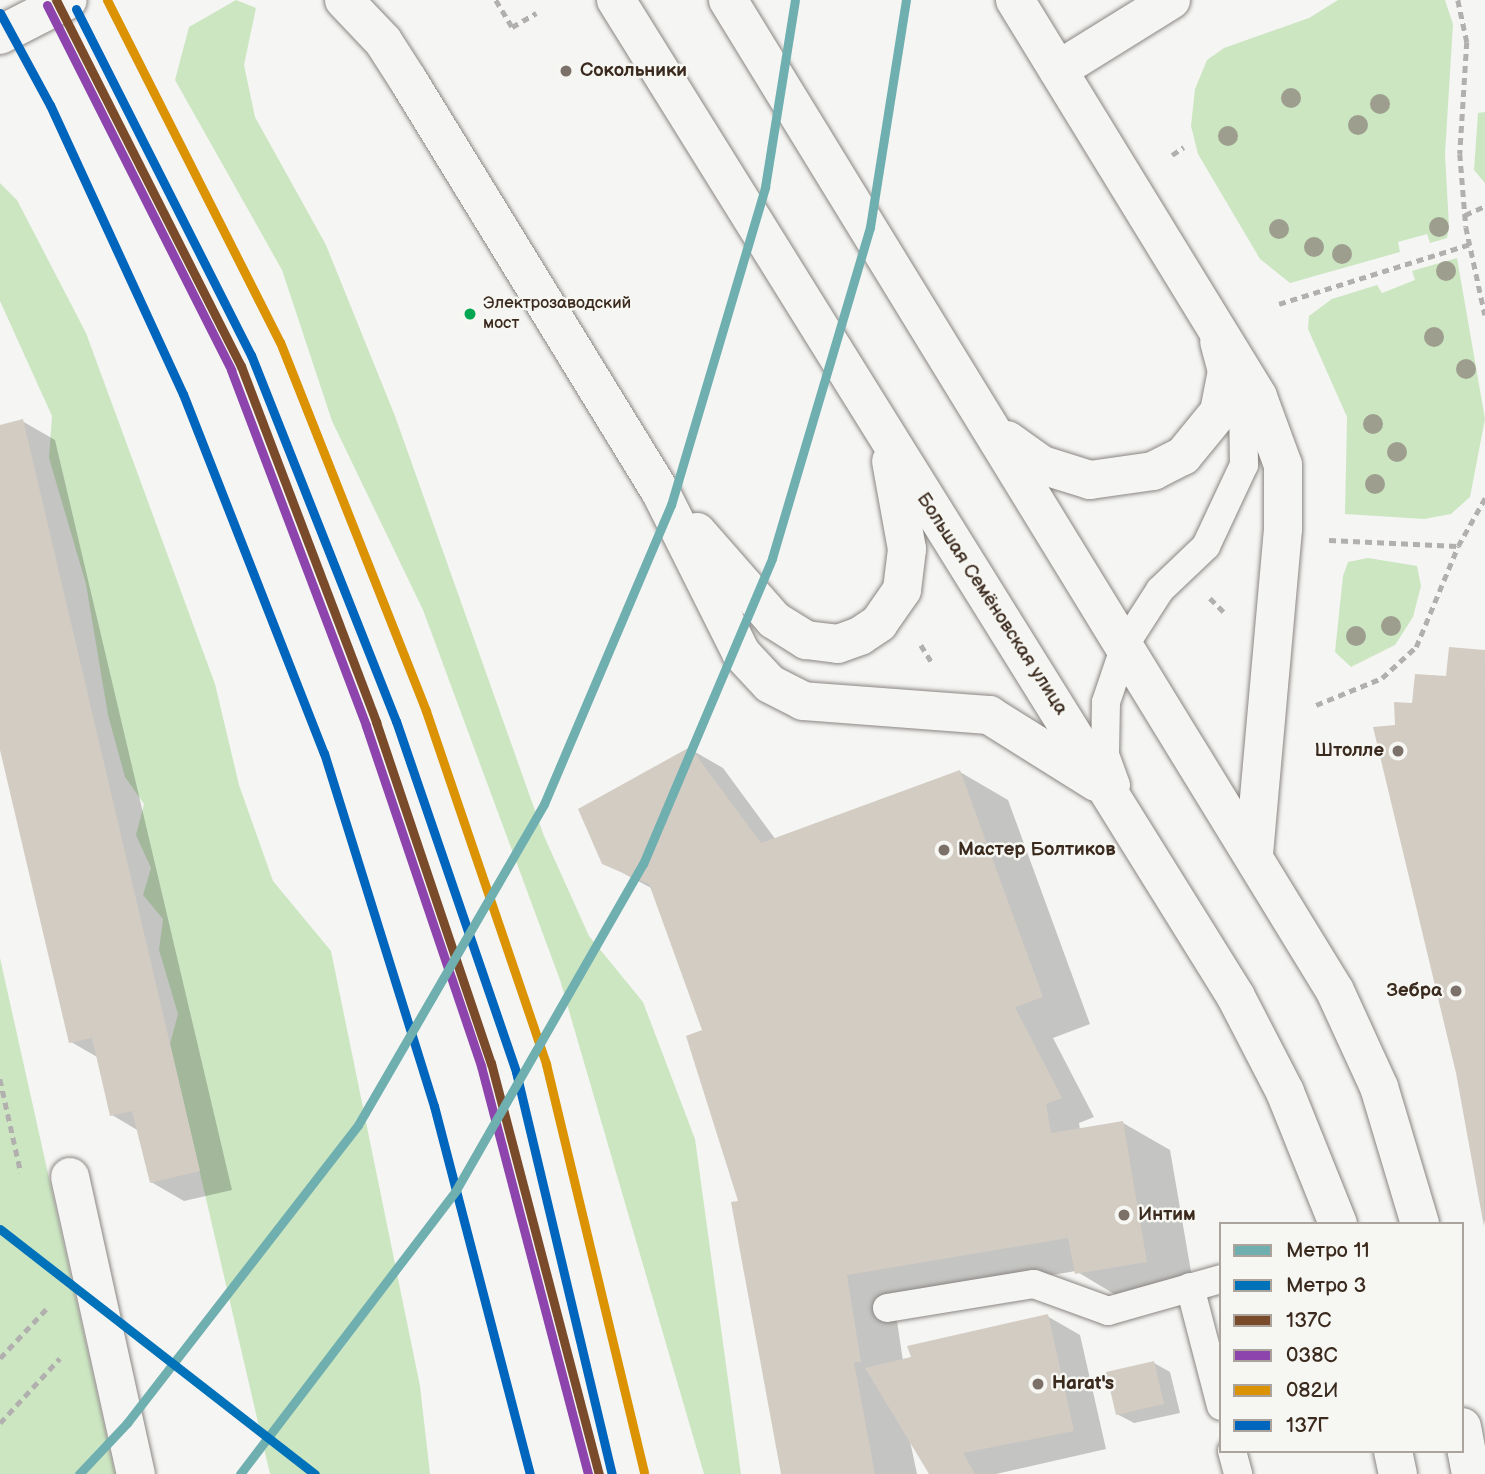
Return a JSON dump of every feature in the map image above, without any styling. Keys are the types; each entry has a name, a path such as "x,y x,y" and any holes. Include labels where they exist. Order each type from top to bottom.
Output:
{"main road":[{"path":"0,35 68,0"},
{"path":"344,0 383,41 660,491 741,653 770,684 803,701 989,715 1083,769 1123,807"},
{"path":"369,0 383,41"},
{"path":"616,0 882,431 903,480 907,549 902,590 879,623 838,644 806,640 774,620 660,491"},
{"path":"728,0 1126,643 1335,990 1379,1087 1419,1222"},
{"path":"1015,0 1258,397 1283,465 1283,529 1254,852"},
{"path":"1058,70 1171,0"},
{"path":"992,426 1016,448 1065,474 1114,481 1153,471 1183,456 1219,412 1227,371 1212,320"},
{"name":"Большая Семёновская улица","path":"903,480 1123,807 1236,997 1285,1092 1337,1222"},
{"path":"70,1177 136,1474"},
{"path":"1464,1437 1471,1474"},
{"path":"1393,1453 1398,1474"}],"lane":[{"path":"1123,807 1105,754 1106,702 1126,643 1160,590 1206,546 1244,465 1243,399 1212,320"},
{"path":"887,1308 1034,1284 1108,1311 1219,1280"},
{"path":"1190,1287 1219,1398"},
{"path":"1233,1453 1238,1474"}],"path":[{"path":"496,0 512,27 536,13"},
{"path":"1458,0 1467,42 1460,153 1465,215 1485,315"},
{"path":"1172,155 1184,147"},
{"path":"1465,215 1485,206"},
{"path":"1279,304 1471,244"},
{"path":"1312,707 1382,678 1416,647 1458,546 1485,498"},
{"path":"1322,540 1458,546"},
{"path":"1203,592 1229,618"},
{"path":"916,636 940,676"},
{"path":"0,1358 50,1305"},
{"path":"0,1423 61,1357"}],"green space":[{"path":"236,0 256,8 244,65 255,117 326,245 395,416 544,836 589,936 643,1002 695,1139 741,1474 704,1474 560,980 423,610 332,421 282,270 175,80 189,27"},
{"path":"1338,0 1445,0 1453,24 1445,154 1449,227 1447,238 1430,243 1427,234 1398,242 1400,252 1290,283 1260,259 1198,154 1191,126 1195,89 1207,60 1224,48 1309,18"},
{"path":"1485,112 1485,183 1474,170 1478,113"},
{"path":"0,183 17,200 86,333 215,684 239,785 273,881 331,951 420,1386 430,1474 270,1474 170,1044 178,1014 159,950 163,919 143,895 151,868 136,835 144,804 125,777 108,715 86,584 49,458 52,416 0,301"},
{"path":"1457,258 1485,419 1470,497 1451,514 1424,519 1345,514 1347,417 1308,329 1309,316 1332,299 1377,285 1382,293 1415,280 1412,271"},
{"path":"1368,558 1417,566 1421,586 1413,617 1395,645 1351,667 1335,652 1343,576 1348,562"},
{"path":"0,958 115,1474 0,1474"}],"building":[{"path":"23,419 200,1171 150,1183 132,1111 110,1116 92,1038 69,1043 0,750 0,425"},
{"path":"1449,647 1485,650 1484,1227 1456,1073 1373,727 1395,725 1394,702 1412,703 1415,674 1446,676"},
{"path":"690,747 761,843 960,770 1043,997 1015,1007 1062,1098 1046,1104 1051,1133 1123,1121 1147,1262 1075,1274 1068,1238 847,1275 861,1362 854,1362 875,1474 781,1474 731,1202 738,1201 686,1036 702,1030 649,884 602,864 578,809"},
{"path":"1048,1314 1074,1431 963,1453 975,1474 929,1474 865,1368 911,1357 907,1346"},
{"path":"1154,1361 1164,1404 1116,1415 1106,1372"}],"metro line":[{"name":"11","path":"79,1474 127,1423 358,1125 544,804 671,505 765,187 795,0"},
{"name":"11","path":"240,1474 456,1190 643,864 772,558 870,227 906,0"},
{"name":"3","path":"0,1229 315,1474"}],"transit line":[{"name":"137С","path":"56,0 241,366 376,722 491,1063 599,1474"},
{"name":"082И","path":"107,0 280,342 426,711 546,1064 644,1472"},
{"name":"038С","path":"47,5 231,370 366,726 481,1066 588,1474"},
{"name":"137Г","path":"76,9 251,355 396,721 516,1072 612,1474"},
{"name":"137Г","path":"0,13 50,105 183,394 324,753 434,1106 530,1474"}],"place":[{"name":"Сокольники","path":"566,71"},
{"name":"Электрозаводский мост","path":"470,314"},
{"name":"Штолле","path":"1398,751"},
{"name":"Мастер Болтиков","path":"944,850"},
{"name":"Зебра","path":"1456,991"},
{"name":"Интим","path":"1124,1215"},
{"name":"Harat's","path":"1038,1384"}]}
